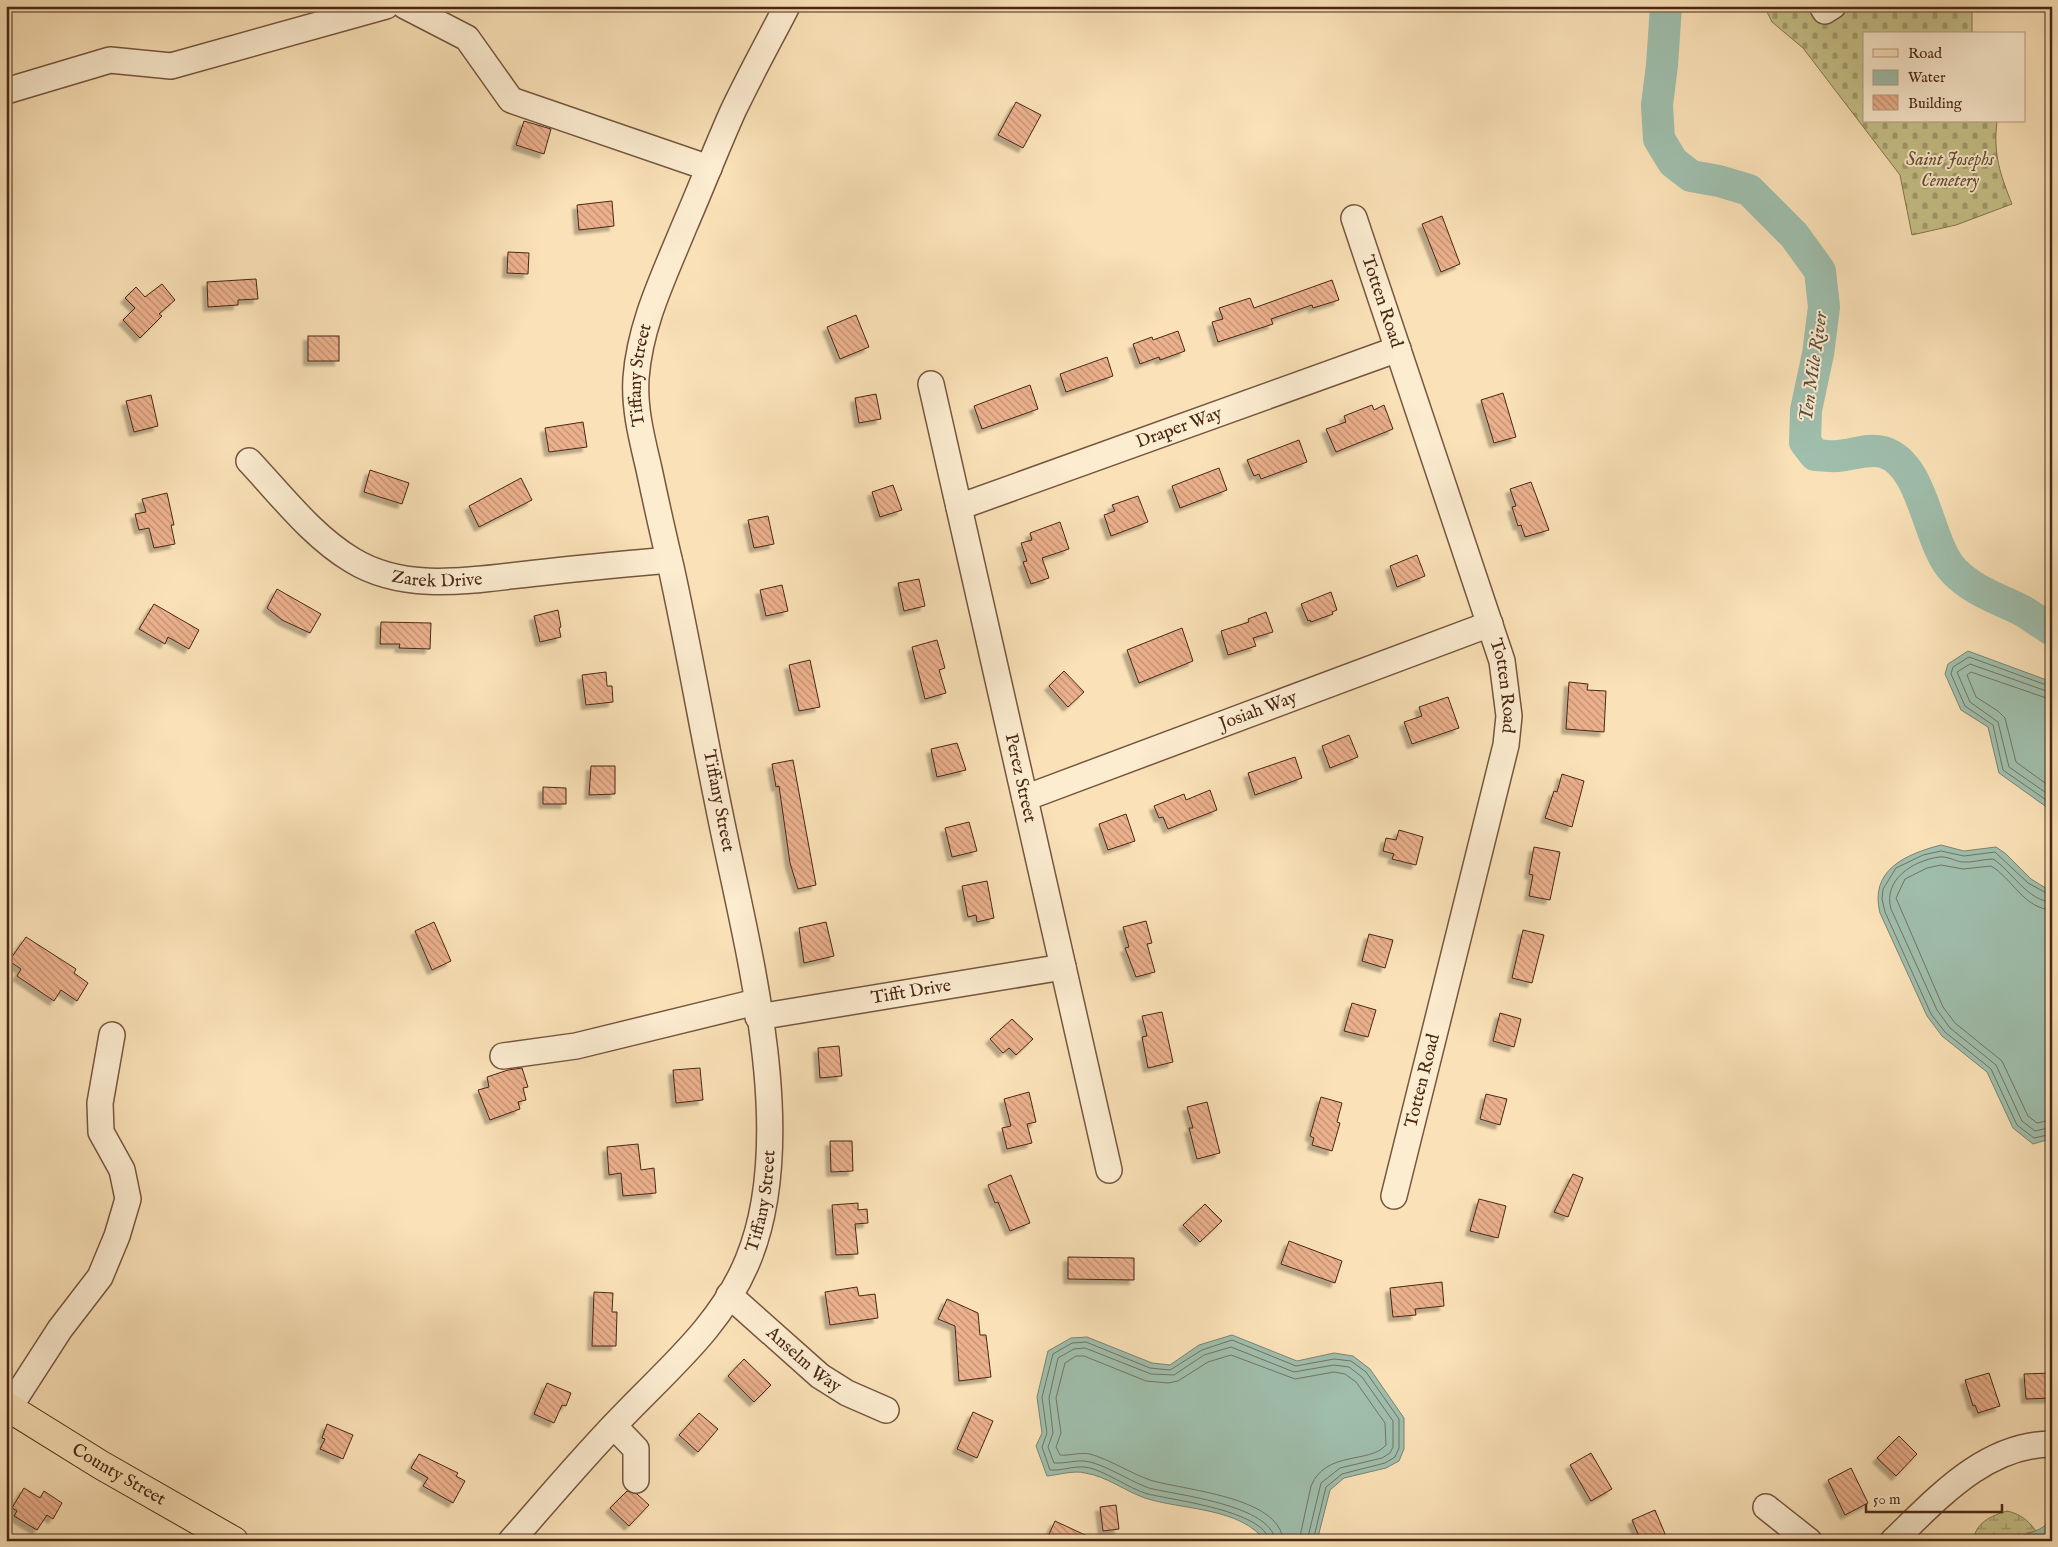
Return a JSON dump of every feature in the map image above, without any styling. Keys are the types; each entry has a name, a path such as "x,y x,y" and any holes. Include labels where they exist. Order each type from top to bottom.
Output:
{"main road":[{"name":"County Street","path":"8,1407 101,1465 234,1541"}],"street":[{"path":"6,91 110,60 171,66 386,6"},
{"path":"405,6 467,38 512,100 709,168"},
{"name":"Tiffany Street","path":"511,1541 614,1426 712,1324 748,1259 758,1232 769,1177 769,1112 746,937 669,560 638,420 636,400 638,362 648,317 733,111 787,6"},
{"path":"1822,6 1825,11 1833,6"},
{"name":"Totten Road","path":"1354,218 1490,624 1502,661 1508,688 1509,716 1506,745 1394,1196"},
{"name":"Draper Way","path":"959,506 1398,349"},
{"name":"Perez Street","path":"931,384 1109,1170"},
{"name":"Zarek Drive","path":"249,461 312,528 334,548 374,571 396,578 446,581 669,560"},
{"name":"Josiah Way","path":"1025,798 1490,624"},
{"name":"Tifft Drive","path":"503,1056 576,1046 757,1010 1063,967"},
{"path":"8,1407 60,1329 100,1276 117,1236 128,1199 122,1170 101,1132 100,1103 112,1035"},
{"name":"Anselm Way","path":"729,1295 820,1376 846,1393 886,1410"},
{"path":"614,1426 636,1449 636,1480"},
{"path":"1892,1541 1965,1475 1987,1461 2040,1444 2052,1444"},
{"path":"1766,1507 1809,1541"}],"green space":[{"name":"Saint Josephs Cemetery","path":"1764,6 1972,6 1972,32 1863,32 1863,122 1997,122 1997,154 2004,183 2012,204 1956,225 1912,235 1900,175 1803,48 1772,22"},
{"path":"2007,1511 2023,1518 2036,1531 2027,1533 2018,1541 1973,1541 1981,1524 1995,1515"}],"water":[{"path":"1968,651 2052,682 2052,811 1999,773 1988,727 1961,710 1945,674 1948,664"},
{"path":"1941,845 1964,851 1996,847 2006,854 2031,879 2052,892 2050,1139 2033,1144 2013,1128 1987,1072 1942,1036 1927,1016 1880,913 1878,898 1880,886 1885,875 1893,866 1915,853"},
{"path":"1232,1335 1297,1361 1334,1353 1353,1356 1370,1369 1404,1418 1404,1449 1399,1461 1386,1468 1344,1478 1330,1490 1317,1541 1265,1541 1254,1530 1226,1516 1145,1498 1093,1475 1076,1472 1047,1476 1036,1446 1042,1433 1037,1397 1048,1351 1071,1338 1087,1337 1152,1363 1170,1365 1199,1345"},
{"path":"2048,1523 2052,1523 2052,1541 2018,1541 2041,1528"}],"building":[{"path":"1016,102 1041,115 1023,148 998,135"},
{"path":"524,121 551,129 544,154 516,145"},
{"path":"612,201 614,226 579,230 577,205"},
{"path":"1442,216 1460,264 1441,272 1422,224"},
{"path":"508,252 529,253 528,274 507,273"},
{"path":"256,279 258,299 238,300 238,305 208,307 207,282"},
{"path":"1332,280 1339,300 1313,308 1312,305 1271,319 1273,324 1218,342 1212,322 1223,319 1219,308 1250,298 1254,308"},
{"path":"162,284 175,300 159,314 162,316 140,338 123,320 135,308 125,298 136,287 145,297"},
{"path":"856,315 869,347 840,359 827,327"},
{"path":"1178,331 1185,351 1160,360 1159,357 1140,364 1133,344 1152,337 1153,340"},
{"path":"308,336 339,336 339,361 308,361"},
{"path":"1107,357 1113,376 1066,392 1060,374"},
{"path":"1030,385 1038,409 982,429 974,406"},
{"path":"1503,393 1516,437 1494,443 1481,400"},
{"path":"876,394 881,419 859,423 855,398"},
{"path":"151,395 158,426 134,432 126,401"},
{"path":"1372,405 1374,410 1384,405 1393,429 1336,452 1326,429 1346,422 1344,416"},
{"path":"583,422 587,447 549,452 545,428"},
{"path":"1299,440 1307,462 1261,479 1259,474 1254,476 1247,460"},
{"path":"1219,468 1227,490 1180,508 1172,486"},
{"path":"370,470 409,483 402,504 364,492"},
{"path":"521,478 532,500 479,527 469,506"},
{"path":"1531,482 1549,530 1525,537 1521,525 1518,526 1512,507 1516,506 1510,489"},
{"path":"893,485 902,510 880,517 872,492"},
{"path":"167,493 174,525 171,525 175,544 154,548 149,528 139,530 135,514 146,512 142,499"},
{"path":"1138,496 1148,522 1111,536 1104,515 1115,511 1112,505"},
{"path":"768,516 774,544 754,548 748,520"},
{"path":"1060,522 1069,549 1042,558 1049,578 1031,584 1023,562 1027,561 1021,543 1032,540 1030,533"},
{"path":"1417,555 1425,576 1397,587 1390,566"},
{"path":"919,579 925,606 904,611 898,583"},
{"path":"782,585 788,611 766,616 760,590"},
{"path":"277,589 321,614 310,633 282,620 267,608"},
{"path":"1331,592 1337,610 1332,612 1333,614 1311,622 1310,620 1308,621 1301,604"},
{"path":"154,604 199,630 189,649 168,637 165,644 139,629"},
{"path":"558,610 561,637 540,642 534,616"},
{"path":"1266,612 1273,632 1253,638 1256,646 1228,655 1221,631 1249,622 1248,619"},
{"path":"381,622 431,623 430,649 399,648 400,644 380,644"},
{"path":"1182,628 1193,661 1139,683 1127,650"},
{"path":"937,640 945,668 939,670 946,693 925,699 912,647"},
{"path":"810,660 820,707 799,711 789,665"},
{"path":"1064,671 1084,692 1068,707 1049,686"},
{"path":"606,672 607,686 612,686 613,702 586,705 582,675"},
{"path":"1569,682 1588,684 1587,690 1606,691 1604,732 1566,729"},
{"path":"1448,697 1459,728 1412,744 1404,722 1422,716 1419,707"},
{"path":"1349,735 1358,757 1330,768 1322,746"},
{"path":"957,743 966,770 937,777 931,749"},
{"path":"1295,757 1302,778 1255,795 1248,773"},
{"path":"793,760 816,885 798,889 790,863 779,786 776,787 772,764"},
{"path":"591,766 615,766 615,794 589,795"},
{"path":"1562,774 1584,781 1572,827 1545,818 1554,791 1557,792"},
{"path":"543,787 566,788 566,804 543,804"},
{"path":"1210,790 1217,810 1168,829 1163,817 1159,818 1154,806 1184,794 1186,800"},
{"path":"1126,814 1135,841 1108,850 1099,824"},
{"path":"969,822 977,851 952,857 945,828"},
{"path":"1399,830 1423,837 1416,865 1392,859 1394,854 1383,851 1386,838 1396,840"},
{"path":"1534,847 1560,852 1550,900 1529,896 1533,875 1529,874"},
{"path":"987,881 994,918 977,922 976,915 968,917 962,886"},
{"path":"1146,921 1152,943 1147,944 1155,972 1136,977 1125,948 1129,947 1123,927"},
{"path":"434,922 451,961 432,970 415,931"},
{"path":"826,922 834,956 804,963 799,928"},
{"path":"1523,930 1544,935 1532,983 1512,978"},
{"path":"1369,934 1393,940 1385,968 1362,961"},
{"path":"26,937 76,969 74,973 88,983 77,1001 61,990 54,1001 17,976 21,969 9,961"},
{"path":"1352,1003 1376,1010 1368,1037 1344,1031"},
{"path":"1162,1012 1173,1062 1148,1068 1142,1037 1147,1036 1142,1016"},
{"path":"1500,1013 1521,1019 1514,1047 1493,1041"},
{"path":"1012,1019 1033,1039 1016,1055 1009,1048 1003,1053 990,1039"},
{"path":"839,1046 842,1076 820,1078 818,1048"},
{"path":"522,1068 528,1087 523,1088 526,1100 518,1102 520,1109 490,1120 478,1090 489,1087 487,1077 508,1070"},
{"path":"700,1068 703,1100 676,1103 673,1070"},
{"path":"1029,1092 1036,1122 1027,1124 1032,1143 1007,1149 1002,1128 1011,1126 1004,1099"},
{"path":"1486,1094 1507,1099 1500,1125 1480,1119"},
{"path":"1321,1097 1342,1103 1337,1122 1340,1123 1332,1151 1312,1145 1314,1138 1310,1136"},
{"path":"1207,1102 1220,1153 1197,1159 1189,1128 1193,1128 1187,1107"},
{"path":"830,1141 852,1141 853,1171 831,1172"},
{"path":"638,1144 641,1170 654,1168 656,1193 623,1196 621,1173 609,1175 607,1147"},
{"path":"1573,1174 1583,1178 1568,1217 1554,1212"},
{"path":"1011,1175 1030,1223 1010,1231 998,1202 995,1203 988,1185"},
{"path":"1479,1199 1506,1206 1498,1238 1470,1231"},
{"path":"858,1203 858,1210 867,1209 868,1223 855,1224 858,1254 836,1255 832,1205"},
{"path":"1205,1204 1222,1221 1200,1242 1183,1225"},
{"path":"1289,1241 1342,1261 1335,1283 1281,1264"},
{"path":"1068,1257 1134,1258 1134,1280 1068,1279"},
{"path":"1442,1282 1444,1306 1415,1309 1416,1315 1393,1317 1390,1288"},
{"path":"857,1287 859,1296 875,1294 878,1318 830,1325 825,1292"},
{"path":"594,1292 613,1293 612,1312 617,1312 616,1346 592,1346"},
{"path":"947,1299 978,1313 980,1335 986,1335 991,1377 959,1381 955,1326 938,1319"},
{"path":"744,1359 771,1385 754,1402 728,1376"},
{"path":"1989,1373 2000,1406 1978,1413 1975,1405 1973,1406 1965,1380"},
{"path":"2052,1373 2052,1398 2026,1399 2024,1374"},
{"path":"547,1383 571,1393 566,1406 562,1405 554,1423 534,1414"},
{"path":"973,1412 993,1421 977,1458 957,1449"},
{"path":"699,1413 718,1429 698,1452 679,1435"},
{"path":"327,1424 353,1435 343,1459 320,1449 325,1439 322,1438"},
{"path":"1899,1436 1917,1454 1896,1476 1877,1458"},
{"path":"1591,1453 1612,1489 1591,1501 1570,1465"},
{"path":"419,1454 458,1473 456,1476 465,1481 453,1503 423,1486 428,1478 411,1468"},
{"path":"1851,1468 1868,1503 1845,1515 1828,1480"},
{"path":"24,1488 40,1498 44,1491 62,1503 53,1519 47,1515 37,1530 14,1516 17,1511 12,1508"},
{"path":"627,1491 637,1494 649,1505 629,1526 610,1508"},
{"path":"1116,1505 1119,1529 1103,1531 1100,1507"},
{"path":"1655,1510 1668,1541 1641,1541 1632,1520"},
{"path":"1055,1521 1098,1541 1046,1541"}],"waterway":[{"name":"Ten Mile River","path":"1666,6 1657,105 1659,139 1673,162 1691,176 1719,181 1749,190 1794,235 1820,271 1824,307 1818,354 1806,410 1805,442 1815,455 1835,456 1877,451 1897,459 1908,472 1917,488 1937,543 1954,571 1969,584 2023,611 2052,630"}]}
